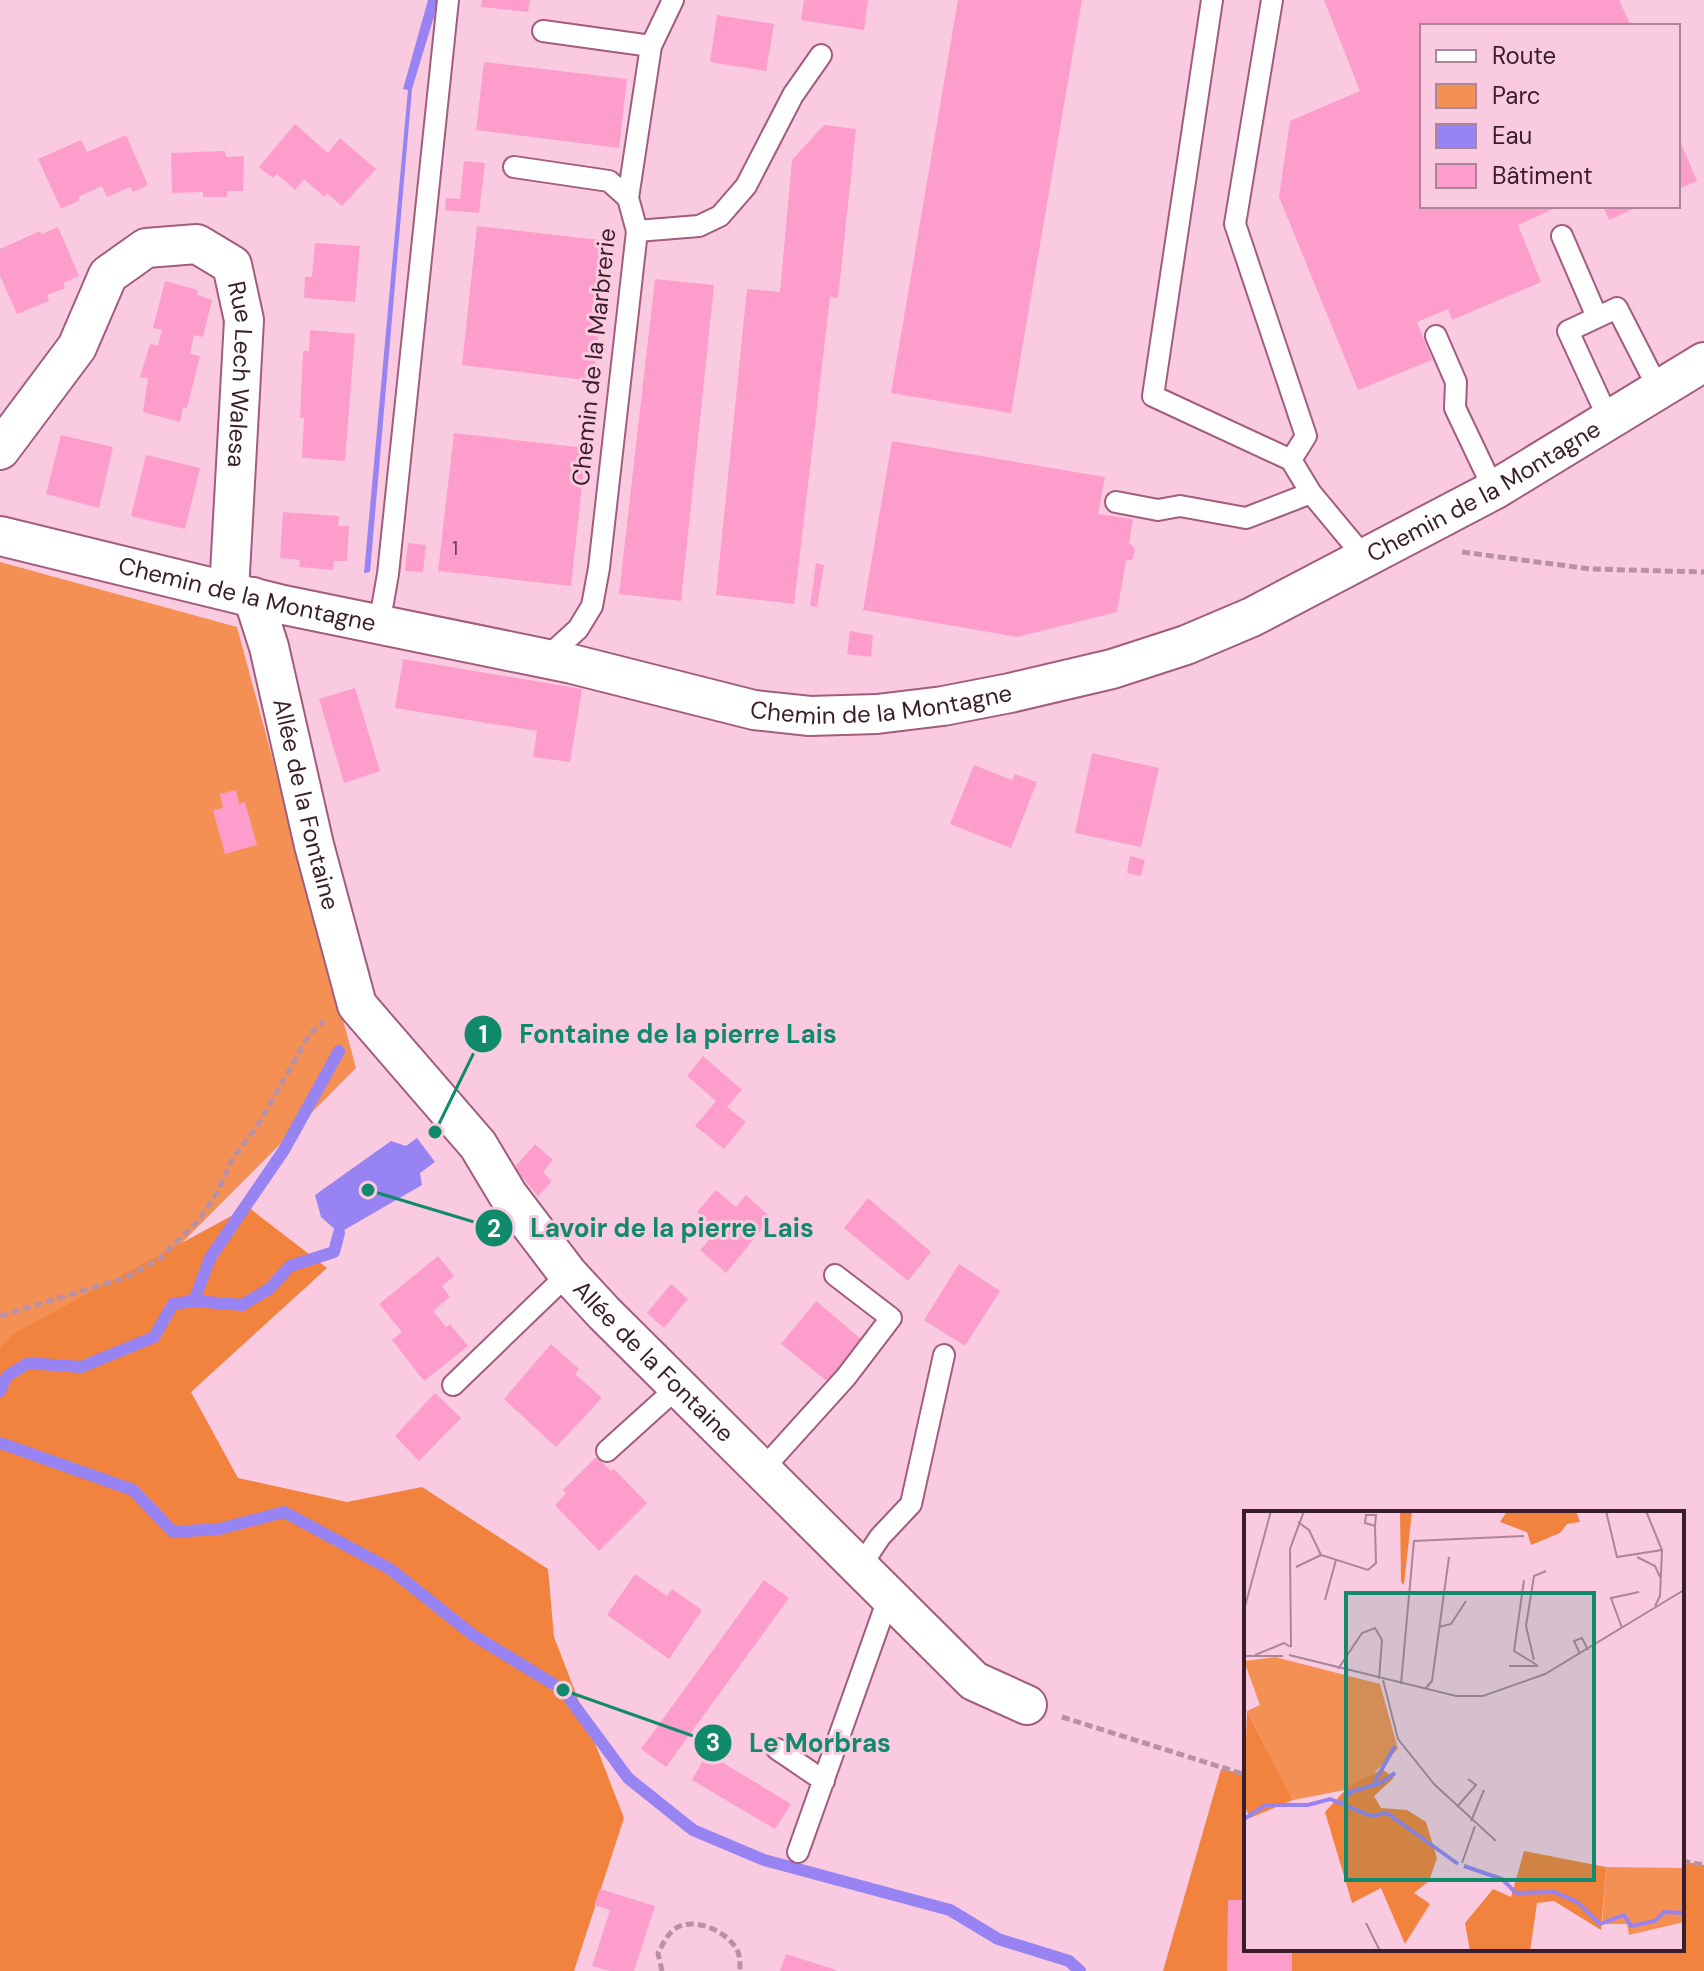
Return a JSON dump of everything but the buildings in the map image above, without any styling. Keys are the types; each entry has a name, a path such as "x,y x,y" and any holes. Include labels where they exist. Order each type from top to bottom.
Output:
{"street":[{"name":"Rue Lech Walesa","path":"0,450 77,347 108,275 146,248 197,244 232,265 244,320 241,594"},
{"name":"Chemin de la Montagne","path":"0,536 241,594 545,659 754,710 810,716 877,714 943,706 1112,669 1186,645 1252,617 1494,490 1704,362"},
{"name":"Allée de la Fontaine","path":"241,594 269,647 314,845 357,1005 478,1145 508,1195 568,1274 974,1681 1027,1705"}],"lane":[{"path":"379,625 390,559 448,0"},
{"name":"Chemin de la Marbrerie","path":"545,659 578,629 592,606 599,568 637,231 628,198 651,46 673,0"},
{"path":"1212,0 1153,396 1291,460 1311,493 1365,558"},
{"path":"1272,0 1235,224 1306,436 1291,460"},
{"path":"543,31 651,46"},
{"path":"637,231 699,226 720,216 746,186 793,95 821,55"},
{"path":"514,167 609,181 628,198"},
{"path":"1562,236 1597,317"},
{"path":"1609,420 1568,331 1617,308 1659,390"},
{"path":"1436,336 1456,382 1455,408 1494,490"},
{"path":"1116,502 1158,510 1180,506 1246,518 1311,493"},
{"path":"453,1385 568,1274"},
{"path":"762,1470 846,1377 891,1318 835,1275"},
{"path":"860,1567 880,1537 911,1504 944,1355"},
{"path":"607,1451 679,1386"},
{"path":"798,1852 889,1596"},
{"path":"777,1749 824,1781"}],"path":[{"path":"1448,551 1591,569 1704,572"},
{"path":"0,1316 127,1277 159,1259 199,1220 309,1035 331,1015 357,1005"},
{"path":"1027,1705 1244,1775"},
{"path":"1684,1861 1704,1865"},
{"path":"662,1971 658,1953 665,1940 675,1929 692,1925 712,1928 728,1938 738,1953 740,1971"}],"green space":[{"path":"0,562 237,627 356,1068 95,1330 0,1350"}],"shaded area":[{"path":"248,1207 327,1268 191,1392 238,1478 347,1502 422,1487 548,1569 554,1637 624,1818 574,1971 0,1971 0,1348 13,1334"},
{"path":"1221,1769 1244,1774 1244,1951 1684,1951 1684,1861 1704,1865 1704,1971 1163,1971"}],"water":[{"path":"428,0 439,0 412,89 370,572 364,573 408,90 403,89"},
{"path":"417,1138 435,1162 420,1173 422,1185 339,1233 321,1217 315,1195 391,1141 406,1146"}],"waterway":[{"path":"194,1301 210,1258 284,1150 339,1051"},
{"path":"0,1391 7,1376 28,1363 81,1367 154,1337 173,1304 194,1301 242,1305 269,1289 290,1266 334,1252 339,1233"},
{"path":"0,1443 133,1490 173,1532 219,1529 284,1512 390,1569 473,1635 563,1690 628,1778 693,1830 764,1860 950,1910 998,1939 1069,1961 1080,1971"}],"place":[{"name":"Fontaine de la pierre Lais","path":"435,1132"},
{"name":"Lavoir de la pierre Lais","path":"368,1190"},
{"name":"Le Morbras","path":"563,1690"}]}
